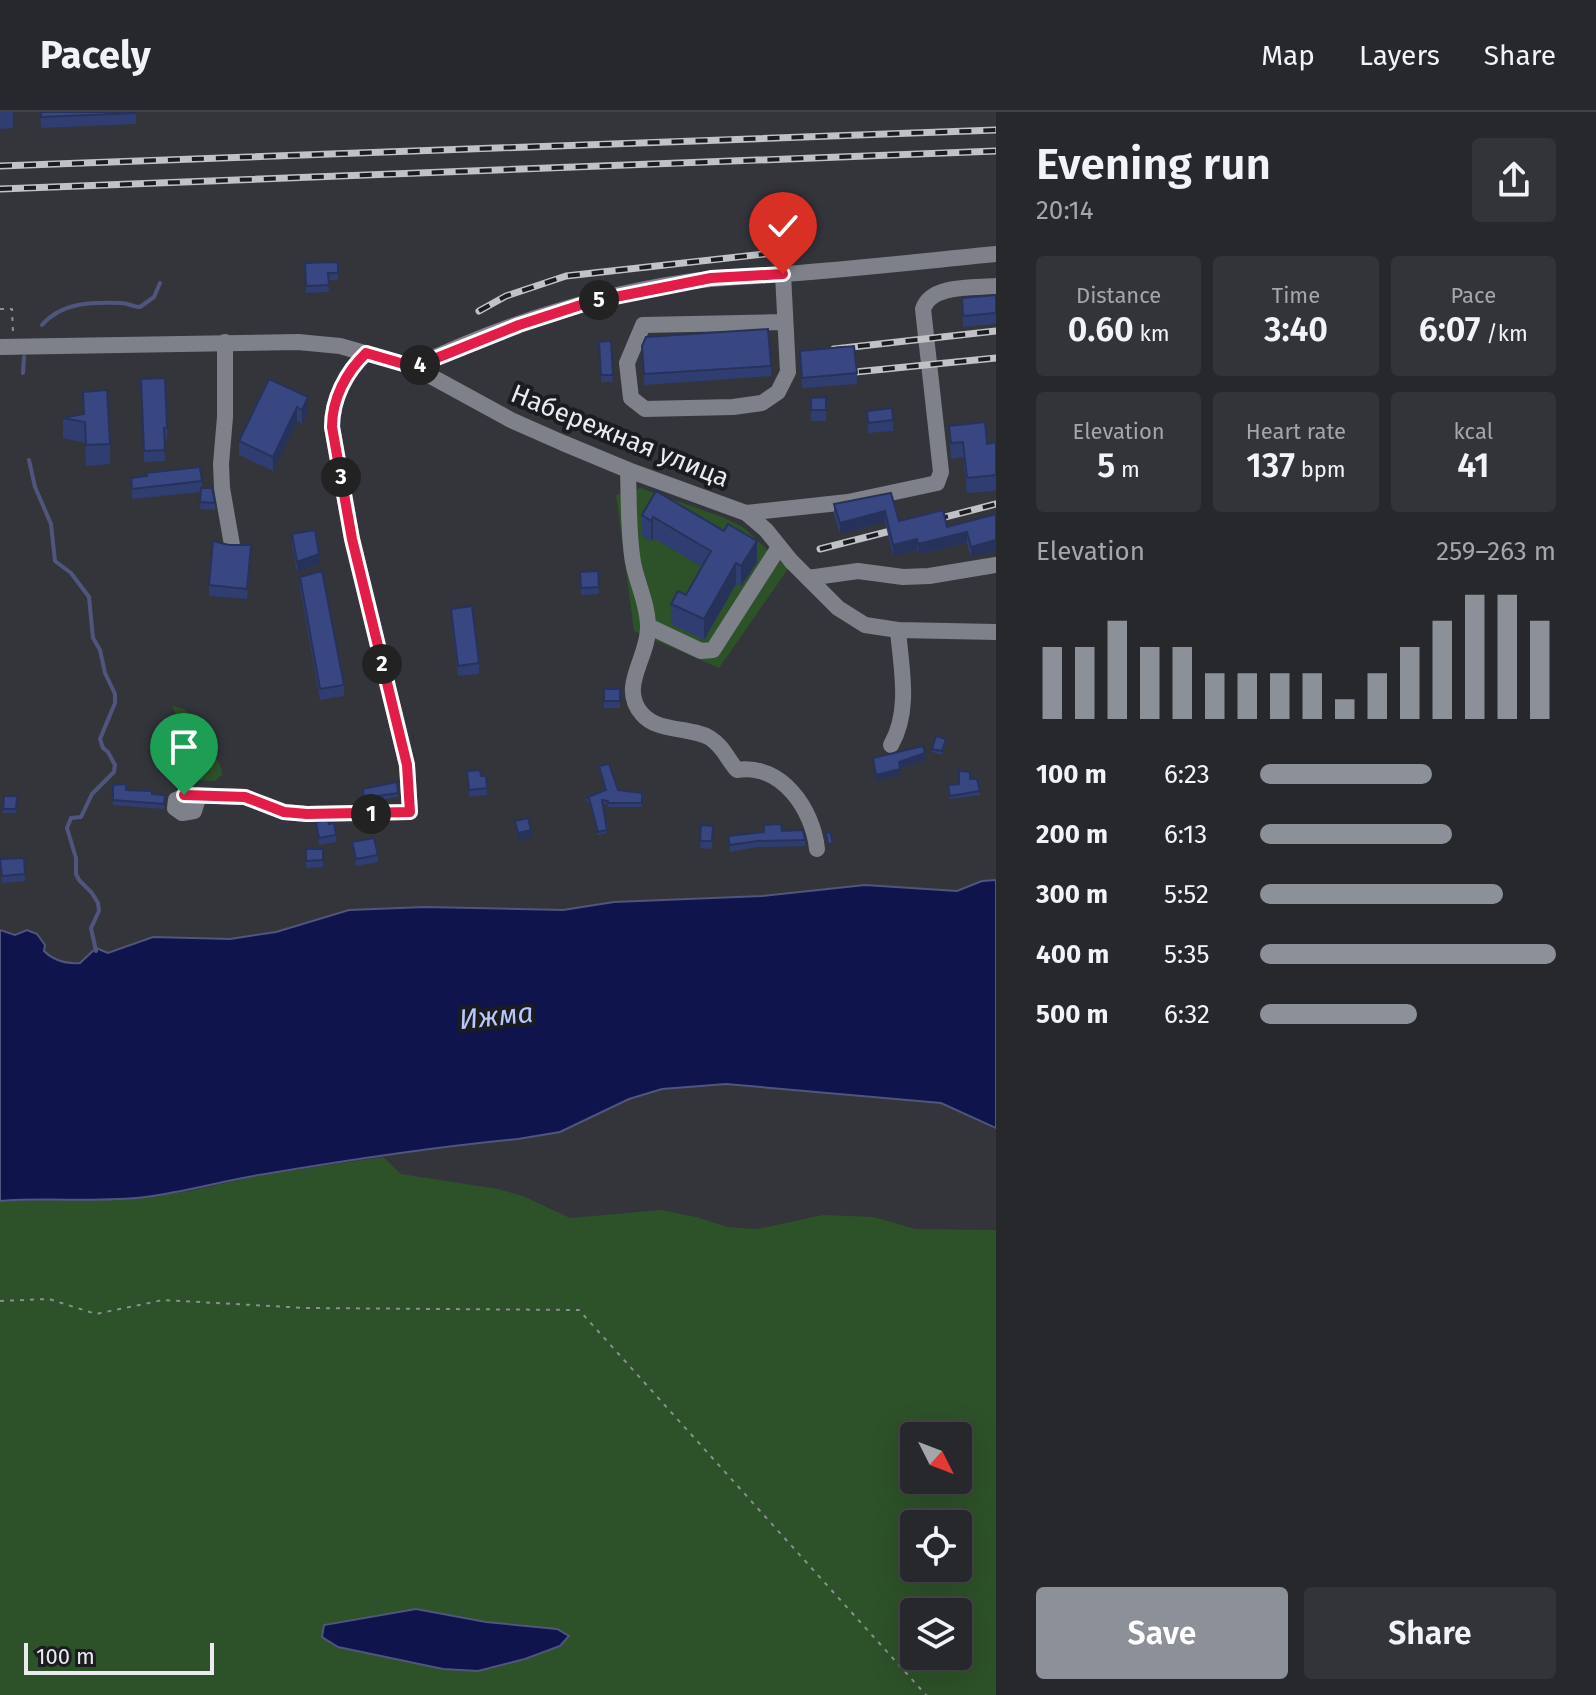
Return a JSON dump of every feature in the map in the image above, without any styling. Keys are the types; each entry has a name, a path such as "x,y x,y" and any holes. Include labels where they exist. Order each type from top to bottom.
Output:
{"street":[{"path":"414,367 519,325 605,298 711,278 996,254"},
{"path":"783,274 788,372 778,392 762,403 733,407 645,409 631,398 627,363 643,325 784,322"},
{"path":"746,513 834,504 937,483 941,472 923,309 925,303 940,292 996,286"},
{"path":"225,342 225,417 221,464 232,545"},
{"name":"Набережная улица","path":"7,347 319,343 366,353 414,367 511,420 628,470 746,513 766,530 808,578 853,619 865,625 898,630 996,632"},
{"path":"199,795 245,797 292,813 410,812 407,765 352,539 332,427 338,393 366,353"},
{"path":"628,470 633,563 648,626 633,680 639,711 656,724 700,733 709,738 721,747 737,770 757,771 780,780 794,794 813,824 817,849"},
{"path":"648,626 701,651 713,650 779,547"},
{"path":"808,578 858,571 903,577 929,576 996,565"},
{"path":"891,745 898,732 904,699 898,630"}],"path":[{"path":"0,309 12,309 7,347"},
{"path":"0,1301 49,1299 96,1314 163,1300 306,1308 579,1310 926,1695"}],"green space":[{"path":"640,488 725,518 744,528 788,569 719,668 634,631 616,495"},
{"path":"172,706 184,709 192,718 193,737 216,758 222,775 215,781 182,778 171,769 165,751 181,725"},
{"path":"383,1157 401,1174 498,1189 523,1196 570,1218 661,1210 728,1227 757,1229 823,1215 874,1217 915,1229 996,1230 996,1695 0,1695 0,1201 148,1197 261,1175","holes":["416,1609 486,1622 519,1624 560,1646 478,1671 443,1669 338,1647"]}],"water":[{"name":"Ижма","path":"996,880 996,1128 941,1103 726,1084 662,1089 629,1099 560,1132 518,1139 328,1164 145,1197 0,1201 0,930 15,935 27,930 37,934 45,945 44,951 52,957 80,963 96,948 108,953 153,937 230,939 276,932 349,910 425,907 563,910 614,902 762,896 865,885 957,891 982,881"},
{"path":"416,1609 486,1622 557,1629 569,1636 560,1646 478,1671 443,1669 338,1647 322,1637 324,1625"}],"building":[{"path":"41,112 136,112 136,113 41,117"},
{"path":"338,262 338,273 328,273 329,285 306,286 305,263"},
{"path":"996,295 996,313 963,316 962,298"},
{"path":"768,329 771,366 644,374 642,346 646,337"},
{"path":"611,341 613,375 601,375 599,342"},
{"path":"854,346 857,373 802,378 800,351"},
{"path":"165,378 165,450 144,451 141,379"},
{"path":"269,379 308,397 302,410 297,407 273,457 239,441"},
{"path":"107,390 110,444 86,445 85,422 63,418 84,414 83,392"},
{"path":"826,397 826,410 811,410 811,398"},
{"path":"892,408 893,420 868,423 867,411"},
{"path":"985,422 987,444 996,442 996,475 967,478 963,442 951,443 949,426"},
{"path":"200,467 202,481 132,489 131,478 147,476 146,473"},
{"path":"201,488 212,488 215,503 200,502"},
{"path":"656,491 724,531 728,524 757,541 741,566 736,563 704,619 671,604 678,591 686,595 711,551 653,517 651,521 642,515"},
{"path":"891,493 899,521 943,510 947,527 996,514 996,540 971,547 967,532 918,544 917,539 893,545 885,511 840,523 834,504"},
{"path":"315,530 319,554 297,562 292,534"},
{"path":"213,541 251,545 247,589 209,585"},
{"path":"322,571 344,685 320,689 300,577"},
{"path":"598,571 599,587 581,588 580,572"},
{"path":"472,606 479,663 458,666 451,609"},
{"path":"604,689 620,689 620,701 604,701"},
{"path":"936,736 946,739 942,751 932,749"},
{"path":"923,746 925,753 899,762 900,769 876,775 873,758"},
{"path":"609,764 618,790 642,793 642,803 608,803 602,800 607,830 598,832 589,798 586,798 606,790 599,766"},
{"path":"480,770 481,776 486,776 487,788 469,790 467,771"},
{"path":"959,771 970,772 970,779 977,779 980,791 950,796 948,785 959,784"},
{"path":"397,782 398,793 364,798 363,789"},
{"path":"126,784 126,790 165,795 164,804 113,800 113,785"},
{"path":"4,796 17,796 16,809 3,809"},
{"path":"528,818 531,830 518,833 515,821"},
{"path":"328,820 329,824 334,823 336,835 319,838 316,822"},
{"path":"781,824 782,831 803,830 805,840 730,845 728,836 764,832 764,825"},
{"path":"701,825 713,826 712,841 700,841"},
{"path":"830,832 833,843 828,844 826,833"},
{"path":"374,838 378,855 356,859 352,842"},
{"path":"306,849 323,849 323,860 306,861"},
{"path":"24,858 25,874 2,876 0,859"}],"waterway":[{"path":"42,325 50,317 78,305 121,303 140,307 154,297 160,283"},
{"path":"23,373 24,357"},
{"path":"29,460 35,487 51,524 55,561 71,573 89,597 93,638 115,694 115,703 100,739 115,765 114,772 92,794 81,817 71,818 67,828 76,858 76,874 98,903 99,911 91,928 96,951"}],"railway":[{"path":"0,166 996,130"},
{"path":"0,189 996,151"},
{"path":"479,311 506,296 566,276 792,251"},
{"path":"834,349 996,331"},
{"path":"835,374 996,358"},
{"path":"820,549 996,504"}],"route":[{"path":"184,795 245,797 292,813 410,812 407,765 352,539 332,427 338,393 366,353 414,367 519,325 590,302 683,282 783,274"}]}
